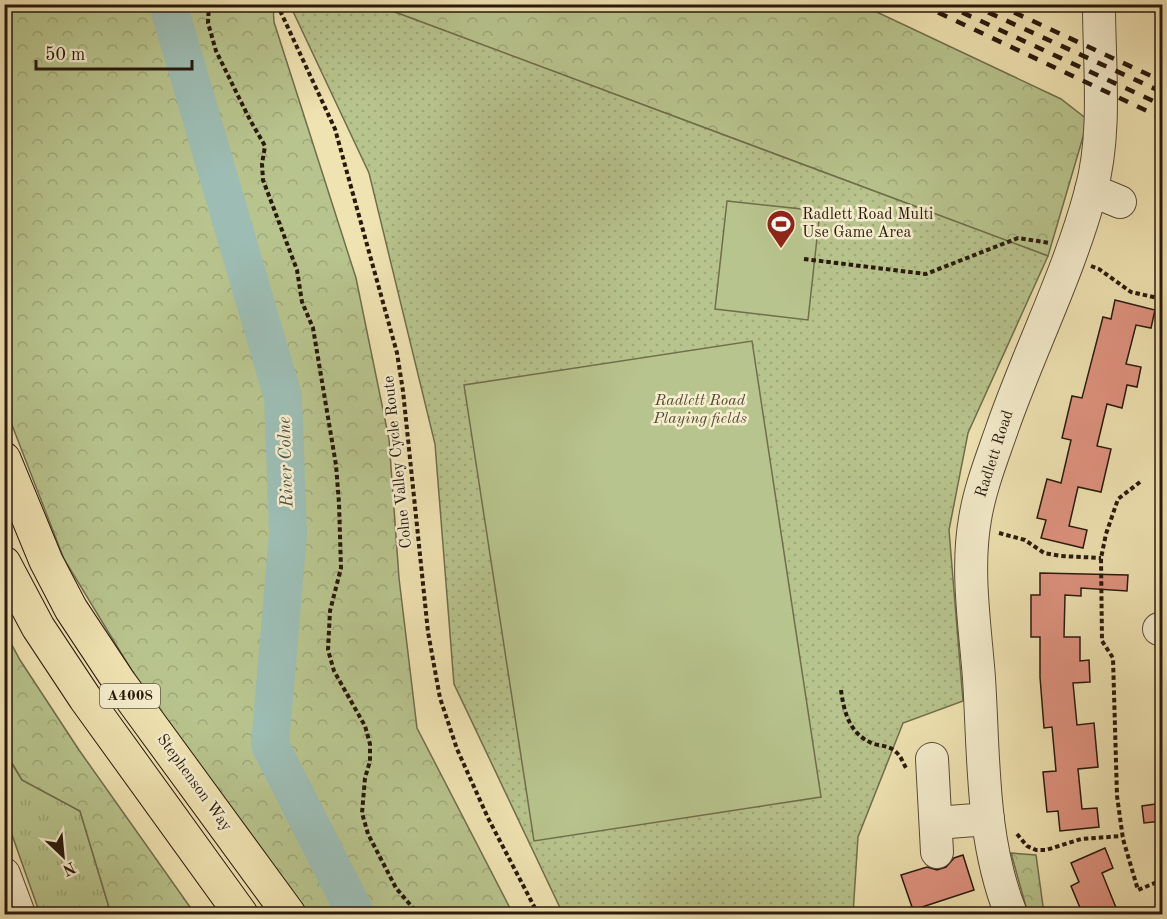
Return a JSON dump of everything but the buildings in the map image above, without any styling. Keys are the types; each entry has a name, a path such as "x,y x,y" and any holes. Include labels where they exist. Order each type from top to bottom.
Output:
{"main road":[{"name":"Stephenson Way","path":"4,459 46,561 71,609 120,682 289,915"},
{"name":"A4008","path":"4,563 38,627 85,698 241,915"}],"street":[{"name":"Radlett Road","path":"1008,914 989,824 982,759 981,702 972,568 974,529 997,443 1074,247 1091,190 1100,138 1099,4"},
{"path":"1091,190 1120,202"},
{"path":"933,768 936,837 989,824"},
{"path":"4,874 19,915"}],"path":[{"path":"209,4 208,22 216,51 265,146 262,164 264,180 297,270 302,302 313,328 336,465 339,503 341,568 330,611 328,650 334,671 365,726 370,744 370,762 365,778 362,813 368,834 396,888 418,915"},
{"name":"Colne Valley Cycle Route","path":"277,4 335,129 397,353 428,632 440,698 457,749 488,819 538,915"},
{"path":"804,259 926,274 1018,238 1074,247"},
{"path":"1099,269 1131,292 1162,299"},
{"path":"1140,483 1118,499 1106,534 1101,558 1102,641 1113,658 1117,796 1122,836 1138,890 1162,880"},
{"path":"974,529 1025,540 1044,553 1101,558"},
{"path":"841,690 844,711 853,730 873,743 891,747 912,775 933,768"},
{"path":"989,824 1013,830 1027,846 1036,850 1055,848 1081,839 1122,836"}],"green space":[{"path":"5,5 273,5 274,22 356,278 389,439 399,578 417,728 513,914 305,914 132,671 64,559 5,407"},
{"name":"Radlett Road Playing fields","path":"290,5 376,5 1048,256 968,433 949,530 963,701 903,723 858,837 853,914 563,914 454,684 435,444 369,173"},
{"path":"376,5 862,5 1061,99 1088,120 1048,256"},
{"path":"727,201 820,211 808,320 715,309"},
{"path":"752,341 821,797 534,841 464,385"},
{"path":"5,632 20,660 79,750 195,914 111,914 80,811 22,780 5,751"},
{"path":"4,751 22,780 80,811 111,914 40,914 5,815"},
{"path":"1011,853 1036,855 1043,906 1047,914 1028,914"}],"waterway":[{"name":"River Colne","path":"168,4 283,397 288,534 270,745 356,914"}],"railway":[{"path":"920,4 1162,118"},
{"path":"944,4 1162,105"},
{"path":"970,4 1162,92"},
{"path":"996,4 1162,81"}],"place":[{"name":"Radlett Road Multi Use Game Area","path":"781,250"}]}
